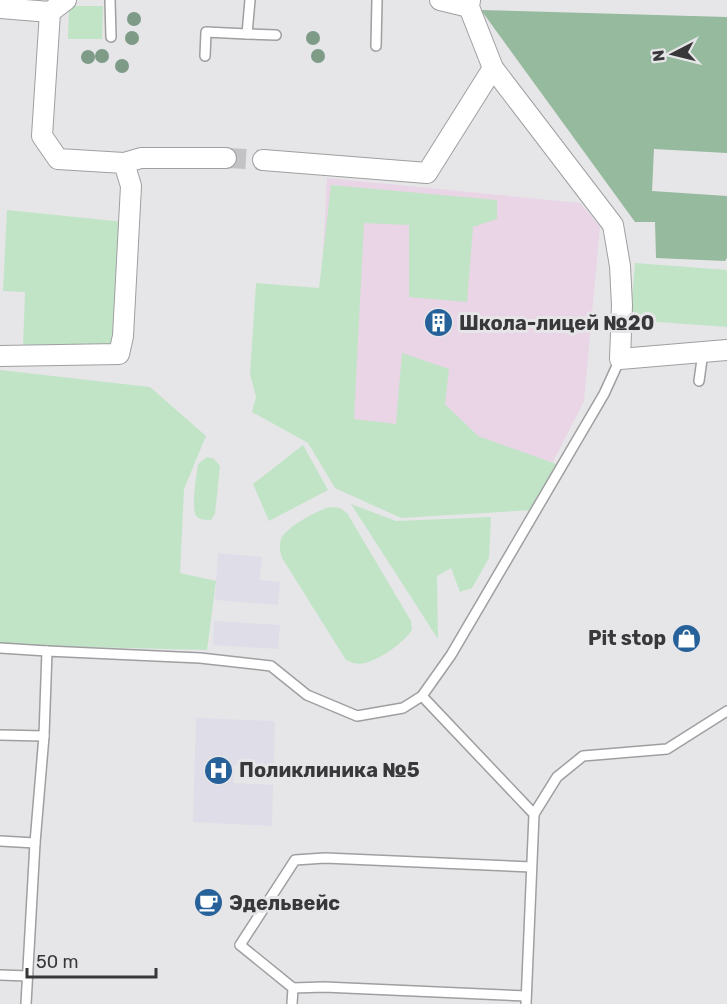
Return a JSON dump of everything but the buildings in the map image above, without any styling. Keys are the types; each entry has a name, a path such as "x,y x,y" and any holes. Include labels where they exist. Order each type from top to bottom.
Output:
{"street":[{"path":"0,8 50,12 66,0"},
{"path":"440,0 470,4 493,69 613,225 620,266 622,305 620,359 727,350"},
{"path":"50,12 42,136 58,159 124,163 141,158 226,158"},
{"path":"263,160 427,173 493,69"},
{"path":"0,356 120,354 123,336 131,186 124,163"}],"lane":[{"path":"110,0 111,37"},
{"path":"247,34 250,0"},
{"path":"376,46 377,0"},
{"path":"205,56 206,32 276,35"},
{"path":"699,381 703,352"},
{"path":"0,648 200,658 271,666 307,695 357,716 403,708 422,696 451,655 604,394 620,359"},
{"path":"26,1004 35,843 44,736 47,651"},
{"path":"422,696 534,814"},
{"path":"531,867 325,858 295,860 240,945 293,988 324,987 526,1000 534,814 557,777 583,756 667,749 727,711"},
{"path":"0,735 44,736"},
{"path":"0,841 35,843"},
{"path":"0,975 28,976"},
{"path":"292,1004 293,988"}],"shaded area":[{"path":"327,178 580,203 600,227 584,401 553,462 325,433 322,269"},
{"path":"218,553 262,557 260,580 280,582 278,605 215,600"},
{"path":"214,621 280,625 278,649 213,645"},
{"path":"196,718 275,721 274,765 234,765 234,783 273,785 272,826 193,822"}],"green space":[{"path":"69,6 103,6 102,39 68,39"},
{"path":"481,10 727,17 727,153 654,149 652,191 727,196 727,258 725,261 656,258 655,222 635,222"},
{"path":"331,185 497,200 497,219 473,227 467,302 409,297 409,225 364,223 354,419 396,424 402,353 449,369 445,404 478,436 562,466 533,510 401,518 335,488 308,443 252,412 256,397 250,374 256,283 319,288"},
{"path":"7,210 124,222 114,347 23,347 25,292 3,291"},
{"path":"635,263 727,270 727,327 630,320"},
{"path":"0,370 150,387 206,436 184,489 180,573 216,581 207,650 0,643"},
{"path":"303,445 328,490 269,521 253,484"},
{"path":"207,457 214,459 220,466 215,514 211,520 203,520 197,517 194,507 198,464"},
{"path":"351,504 396,521 491,517 489,558 472,588 460,592 451,568 437,576 438,639"},
{"path":"330,507 340,508 347,513 411,621 412,629 399,644 378,658 362,664 346,660 282,558 280,546 284,534 311,515"}],"tunnel":[{"path":"226,158 263,160"}],"place":[{"name":"Школа-лицей №20","path":"438,323"},
{"name":"Pit stop","path":"687,638"},
{"name":"Поликлиника №5","path":"218,770"},
{"name":"Эдельвейс","path":"208,903"}]}
